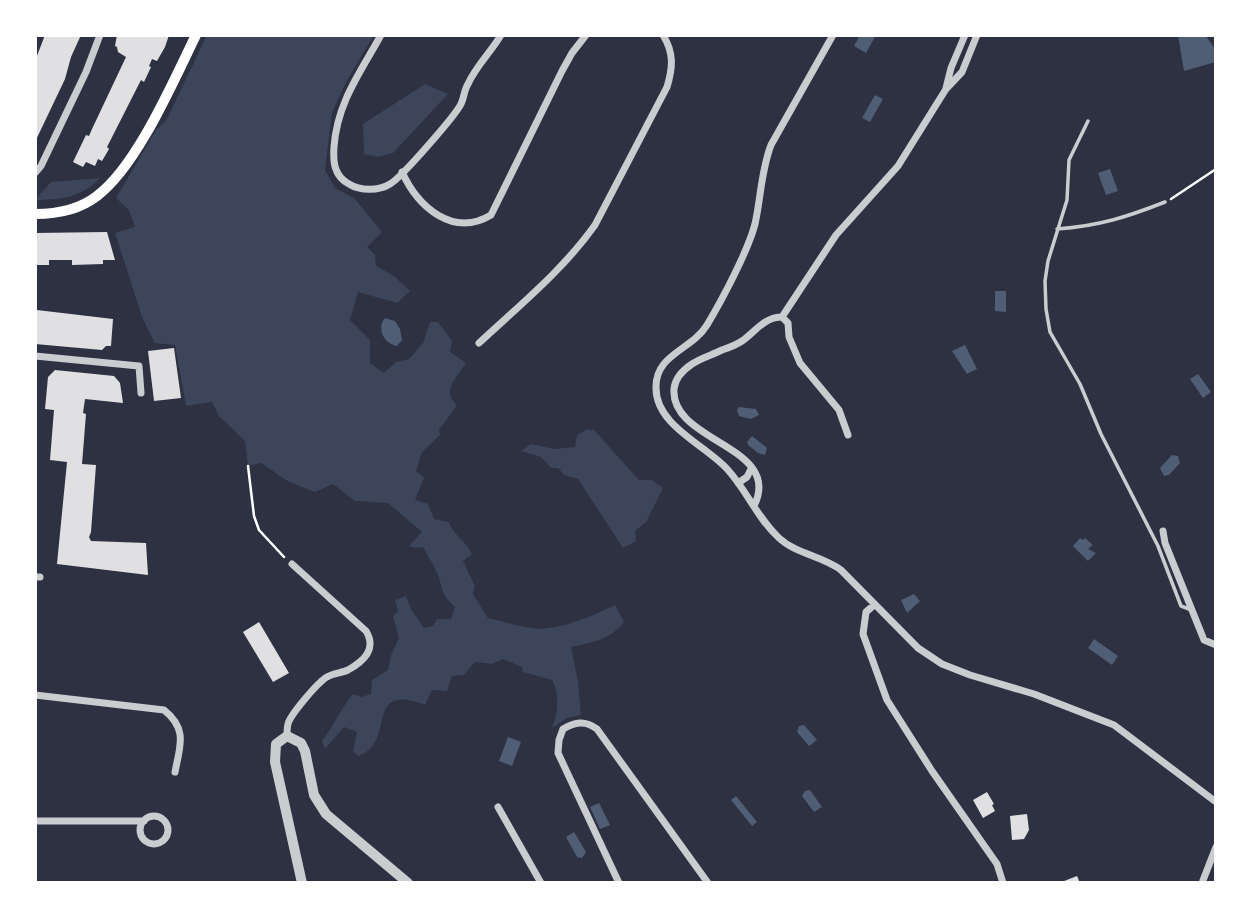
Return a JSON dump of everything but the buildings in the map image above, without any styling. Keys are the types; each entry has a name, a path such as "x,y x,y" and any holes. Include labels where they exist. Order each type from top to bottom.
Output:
{"main road":[{"path":"35,214 65,212 81,205 94,198 120,173 162,105 196,35"}],"street":[{"path":"35,173 41,166 86,72 100,35"},
{"path":"381,35 340,110 335,130 335,169 341,180 365,189 377,189 391,184 453,116 461,104 467,84 501,35"},
{"path":"402,172 421,203 443,218 463,224 478,223 491,215 562,71 586,35"},
{"path":"479,342 559,269 595,225 667,87 672,69 671,53 663,35"},
{"path":"833,35 771,145 754,225 717,307 705,329 661,365 655,391 661,408 673,424 728,470 781,540 831,563 918,648 942,664 1034,694 1114,725 1216,802"},
{"path":"946,89 951,68 965,35"},
{"path":"782,317 836,235 898,166 946,89 962,72 977,35"},
{"path":"754,506 760,495 760,483 743,457 697,428 678,410 673,395 674,382 691,364 741,342 772,317 782,317 788,323 789,337 800,363 839,410 848,435"},
{"path":"35,356 139,366 141,393"},
{"path":"738,483 747,477 751,469"},
{"path":"1163,531 1165,543 1204,640 1216,645"},
{"path":"292,564 366,631 371,646 365,659 348,670 327,676 293,715 288,724 287,736 276,744 275,762 302,883"},
{"path":"873,605 866,612 863,634 887,700 932,771 987,848 997,864 1003,883"},
{"path":"35,695 164,710 179,726 181,738 175,772"},
{"path":"619,883 558,753 563,729 572,723 590,724 597,729 708,883"},
{"path":"287,736 301,743 306,751 314,795 326,814 408,883"},
{"path":"498,807 541,883"},
{"path":"35,821 144,821"},
{"path":"1202,883 1216,847"}],"lane":[{"path":"1088,121 1069,160 1066,200 1048,261 1045,281 1046,309 1051,332 1080,384 1101,434 1158,546 1181,606 1191,610"},
{"path":"1057,229 1084,227 1122,219 1165,202"}],"path":[{"path":"1165,202 1184,193 1216,169"},
{"path":"248,466 254,516 259,530 292,564"}],"shaded area":[{"path":"207,35 374,35 346,82 332,113 325,170 335,188 354,198 382,232 367,247 375,255 376,266 394,276 410,291 397,303 358,292 350,320 370,340 370,363 384,373 396,362 409,359 423,343 430,322 438,322 452,341 450,352 466,363 450,389 452,400 457,405 439,430 440,435 422,452 416,471 424,478 415,500 428,504 434,519 449,522 454,532 470,549 472,554 463,561 475,586 473,594 488,618 531,628 552,628 615,605 624,622 619,628 600,639 571,647 581,715 567,718 552,728 557,704 552,680 523,672 522,667 503,659 492,664 475,662 464,675 452,676 447,691 432,690 425,705 406,700 394,701 387,707 376,740 370,749 358,756 353,751 357,732 344,727 325,749 322,741 353,694 361,697 371,694 372,680 388,670 399,638 393,616 398,611 395,600 406,596 424,628 433,626 437,619 451,619 455,607 444,594 437,573 423,547 409,546 422,532 388,503 355,501 333,484 315,492 289,482 261,463 248,466 245,441 219,416 212,402 186,406 175,345 155,343 142,317 115,233 135,227 129,210 116,198 156,130 166,121"},
{"path":"860,35 875,37 866,53 854,46"},
{"path":"1178,35 1205,35 1216,50 1216,62 1184,71"},
{"path":"425,84 448,94 393,153 378,157 364,154 363,124"},
{"path":"875,95 883,99 870,122 862,118"},
{"path":"1110,169 1118,191 1106,195 1098,173"},
{"path":"100,178 86,189 70,196 35,200 51,182"},
{"path":"995,291 1006,291 1006,312 995,311"},
{"path":"385,318 395,321 400,329 402,340 397,346 388,342 381,331"},
{"path":"965,345 977,369 967,374 952,351"},
{"path":"1198,374 1211,392 1203,398 1190,379"},
{"path":"739,407 756,409 759,415 751,419 739,416"},
{"path":"587,429 594,430 639,480 652,480 663,488 646,522 635,531 636,541 623,548 578,479 564,475 558,468 551,468 541,457 521,451 531,444 554,449 575,447 577,435"},
{"path":"752,436 767,448 765,455 748,445 747,442"},
{"path":"1172,455 1178,456 1180,463 1169,475 1164,476 1160,468"},
{"path":"1080,538 1085,538 1093,545 1088,549 1096,553 1088,561 1073,546"},
{"path":"914,594 920,601 907,613 901,600"},
{"path":"1094,639 1118,656 1112,665 1088,648"},
{"path":"804,725 817,740 809,746 797,732 799,726"},
{"path":"508,737 521,742 512,766 499,761"},
{"path":"810,790 822,807 814,812 802,796 805,791"},
{"path":"736,796 757,822 752,826 731,800"},
{"path":"599,803 610,825 600,829 590,807"},
{"path":"574,832 586,852 582,858 577,857 566,837"}]}
